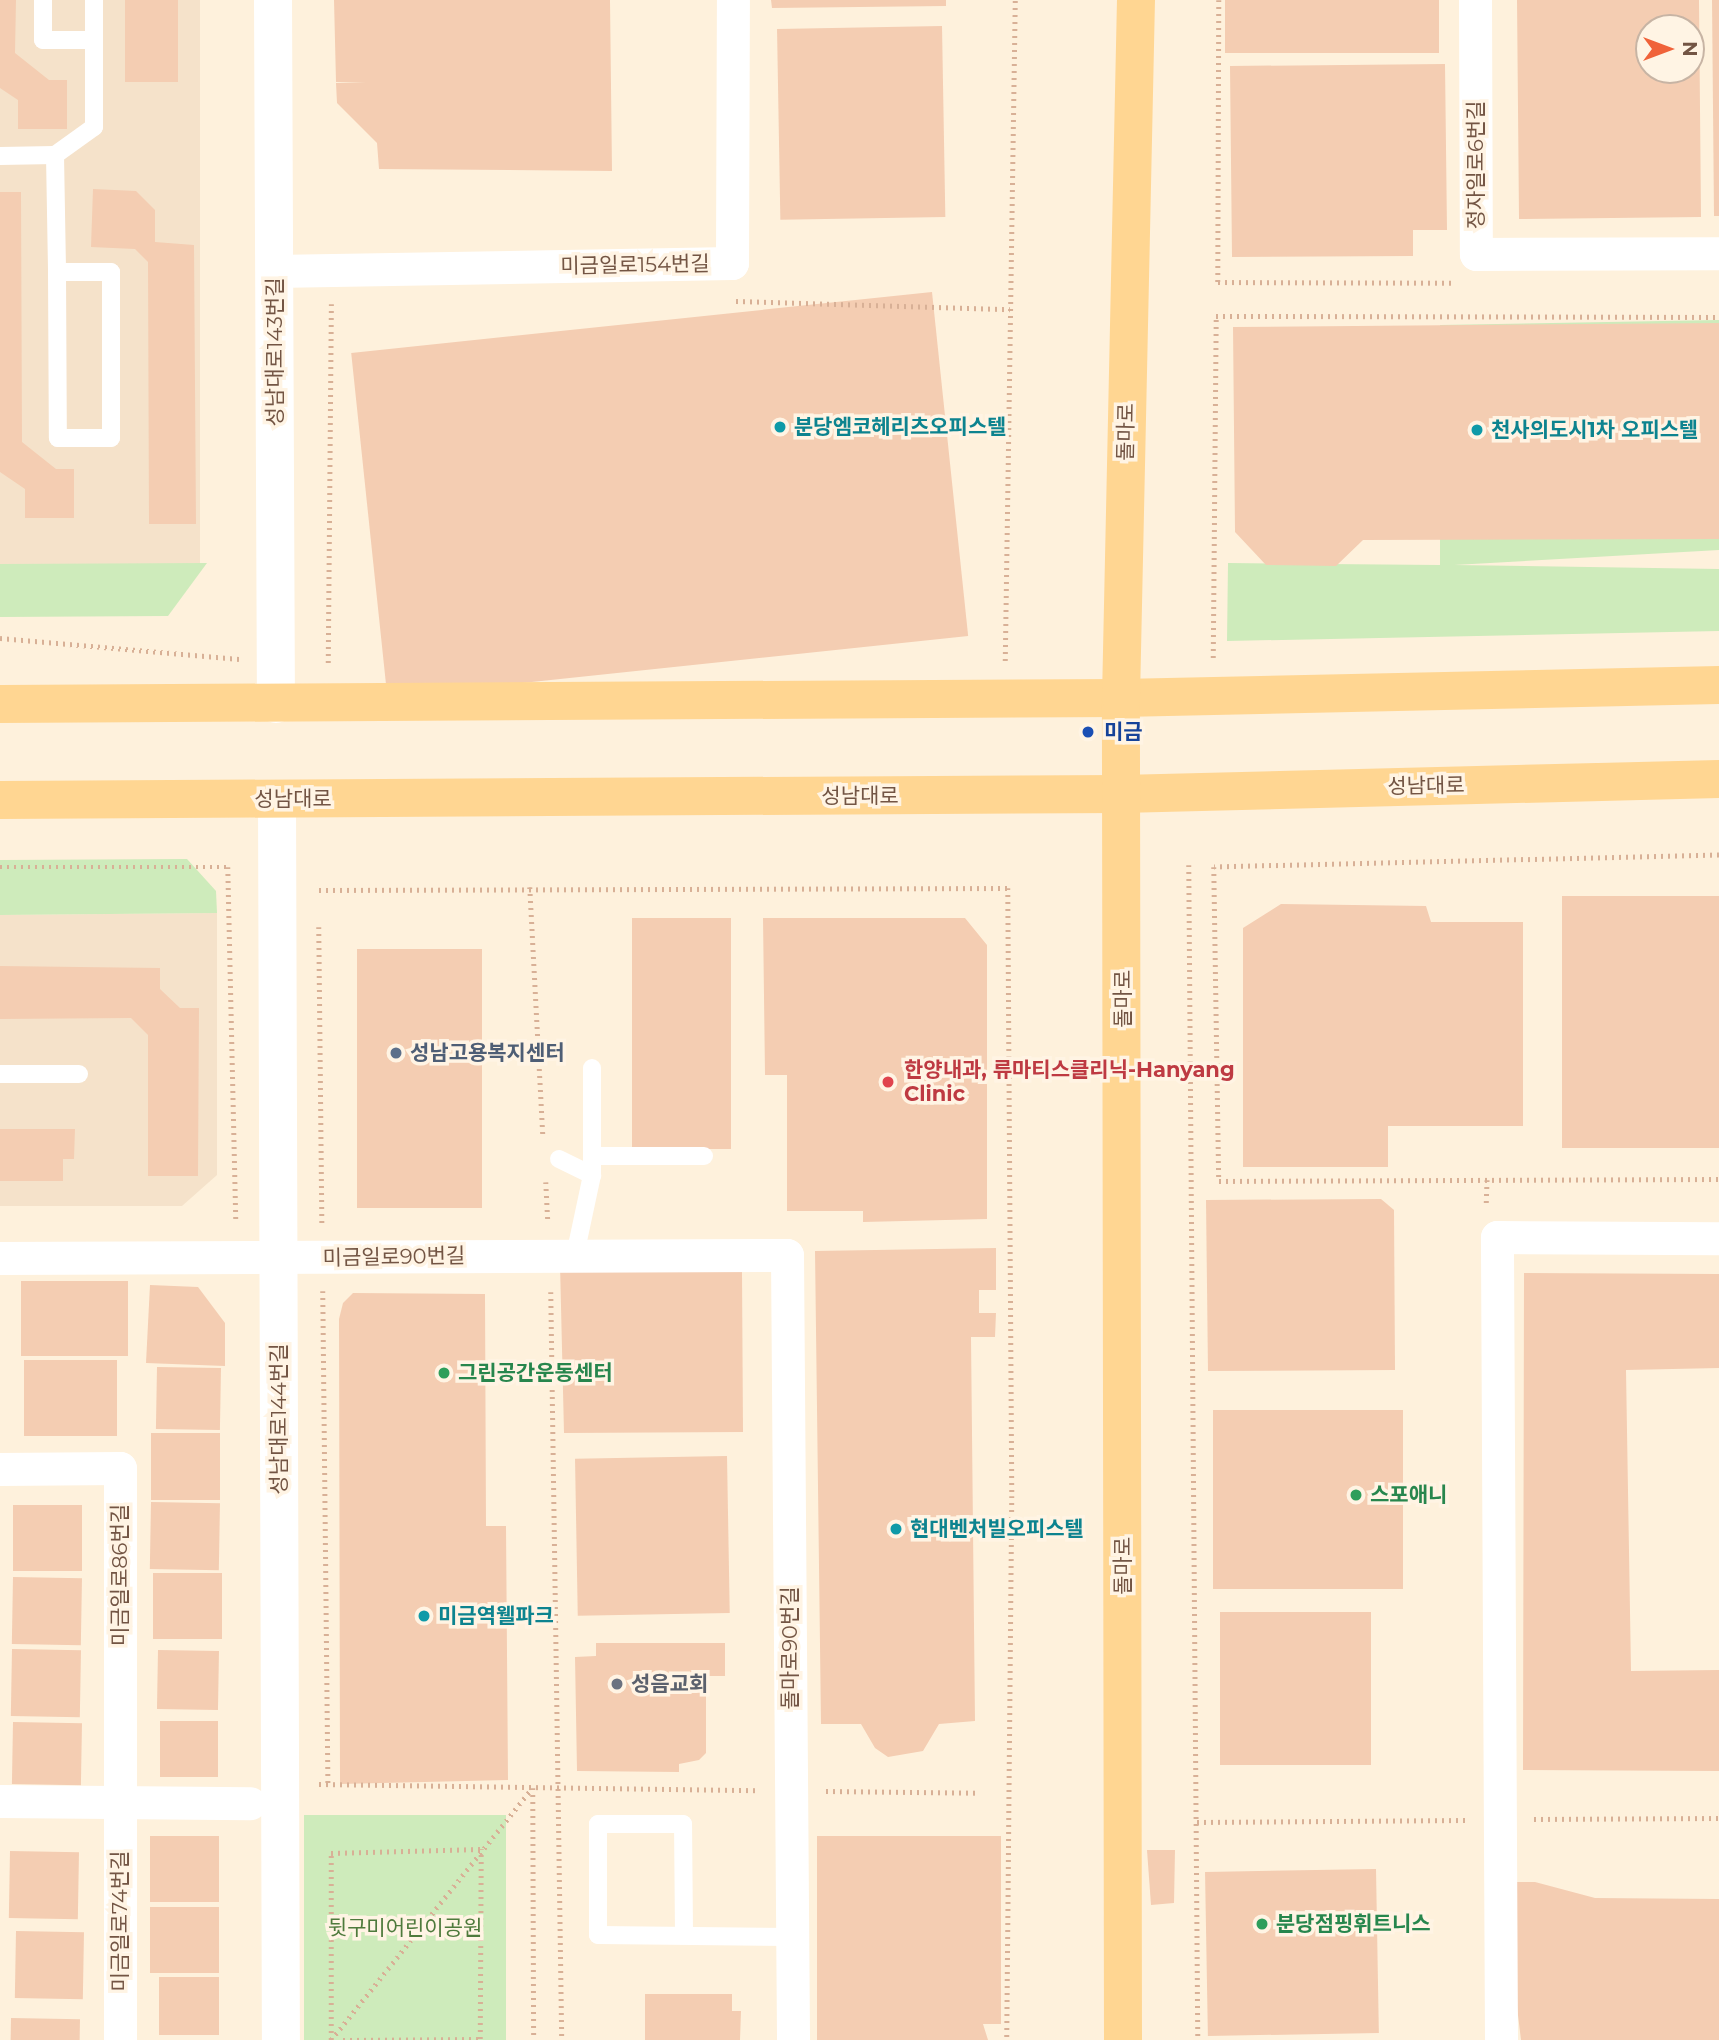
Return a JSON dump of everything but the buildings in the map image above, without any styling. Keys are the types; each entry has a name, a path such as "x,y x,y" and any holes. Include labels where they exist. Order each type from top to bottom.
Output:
{"main road":[{"name":"돌마로","path":"1123,2040 1121,698 1136,0"},
{"path":"0,704 1121,698 1719,685"},
{"name":"성남대로","path":"0,800 1121,794 1719,779"}],"street":[{"name":"성남대로143번길","path":"273,0 276,704"},
{"name":"미금일로154번길","path":"274,271 732,263 733,0"},
{"name":"정자일로6번길","path":"1475,0 1476,254 1719,253"},
{"name":"성남대로144번길","path":"277,799 281,2040"},
{"path":"1501,2040 1497,1237 1719,1238"},
{"name":"미금일로90번길","path":"0,1258 787,1255"},
{"name":"돌마로90번길","path":"787,1255 793,2040"},
{"name":"미금일로86번길","path":"0,1469 120,1468 120,1802"},
{"path":"0,1801 250,1803"},
{"name":"미금일로74번길","path":"120,1802 120,2040"}],"lane":[{"path":"43,0 43,40 94,40"},
{"path":"0,156 55,155 94,127 94,0"},
{"path":"55,155 58,438 111,438 111,272 57,272"},
{"path":"575,1255 593,1175 593,1068"},
{"path":"0,1074 79,1074"},
{"path":"593,1156 704,1156"},
{"path":"559,1159 593,1175"},
{"path":"684,1934 683,1824 597,1824 597,1935 792,1937"}],"path":[{"path":"1006,603 1015,0"},
{"path":"1219,0 1218,282 1457,283 1457,270"},
{"path":"723,300 1010,309"},
{"path":"0,638 328,668 331,301"},
{"path":"1213,608 1216,316 1719,317"},
{"path":"1719,855 1214,867 1219,1181 1719,1179"},
{"path":"1189,865 1198,2040"},
{"path":"0,867 228,867"},
{"path":"551,1287 562,2040"},
{"path":"760,1803 761,1775"},
{"path":"305,1783 533,1787"},
{"path":"331,2040 533,1787"},
{"path":"533,1787 534,2040"},
{"path":"1197,1822 1719,1818"},
{"path":"331,2040 331,1853 481,1849"},
{"path":"343,2040 480,2039 481,1849"}],"shaded area":[{"path":"0,0 200,0 200,564 0,564"},
{"path":"217,913 217,1175 182,1206 0,1206 0,915"}],"green space":[{"path":"1719,320 1719,550 1454,565 1719,569 1719,631 1227,641 1228,563 1440,565 1440,325"},
{"path":"207,563 168,616 0,617 0,564"},
{"path":"187,859 216,891 217,913 0,915 0,860"},
{"name":"뒷구미어린이공원","path":"304,1815 506,1815 506,2040 304,2040"}],"place":[{"name":"분당엠코헤리츠오피스텔","path":"780,427"},
{"name":"천사의도시1차 오피스텔","path":"1477,430"},
{"name":"미금","path":"1088,732"},
{"name":"성남고용복지센터","path":"396,1053"},
{"name":"한양내과, 류마티스클리닉-Hanyang Clinic","path":"888,1082"},
{"name":"그린공간운동센터","path":"444,1373"},
{"name":"스포애니","path":"1356,1495"},
{"name":"현대벤처빌오피스텔","path":"896,1529"},
{"name":"미금역웰파크","path":"424,1616"},
{"name":"성음교회","path":"617,1684"},
{"name":"분당점핑휘트니스","path":"1262,1924"}]}
